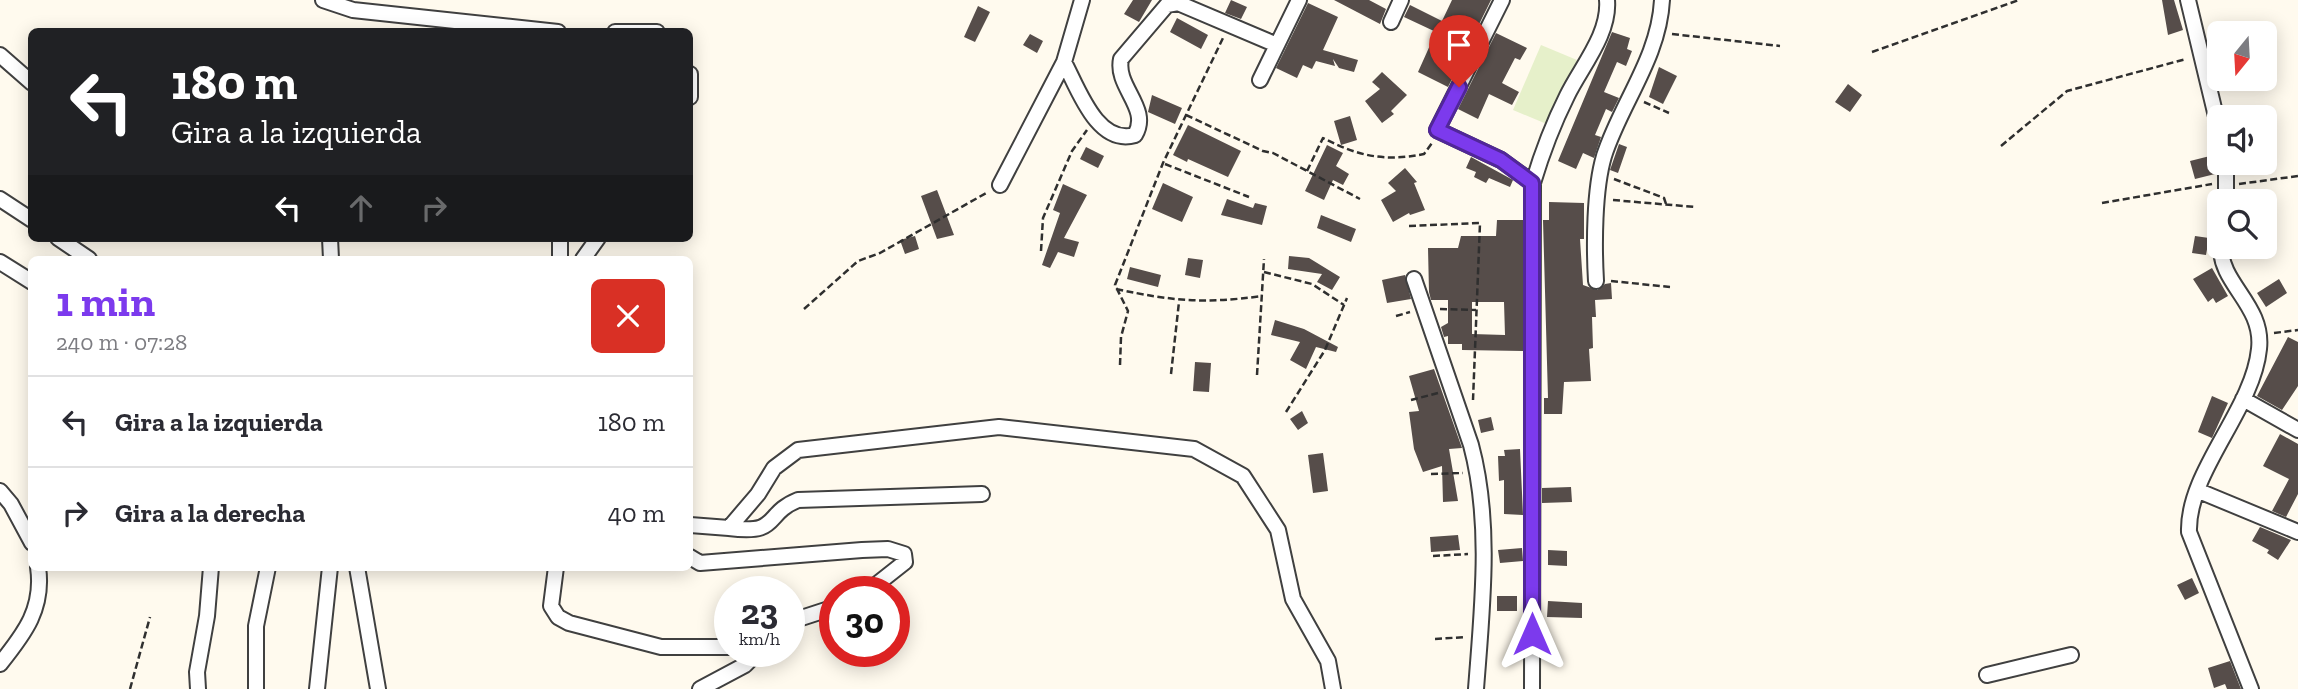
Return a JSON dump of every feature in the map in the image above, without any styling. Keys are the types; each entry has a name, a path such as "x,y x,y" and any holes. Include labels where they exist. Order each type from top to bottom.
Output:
{"street":[{"path":"323,0 353,10 521,28"},
{"path":"1000,185 1064,62 1082,0"},
{"path":"1260,80 1299,0"},
{"path":"1391,22 1401,0"},
{"path":"1502,0 1437,130 1501,160 1532,183"},
{"path":"1532,689 1532,183 1542,152 1568,94 1602,31 1607,0"},
{"path":"1595,281 1604,157 1659,31 1662,0"},
{"path":"2188,0 2214,105"},
{"path":"1064,62 1097,120 1111,134 1128,137 1135,135 1139,128 1139,113 1119,70 1121,59 1167,5 1178,3 1277,45"},
{"path":"0,55 28,80"},
{"path":"2228,175 2228,189"},
{"path":"0,199 28,217"},
{"path":"64,242 85,256"},
{"path":"2223,259 2225,268 2245,297 2260,332 2259,352 2243,399 2199,491 2189,519 2189,532 2251,689"},
{"path":"0,262 28,280"},
{"path":"1414,279 1478,473 1483,554 1476,689"},
{"path":"2243,399 2298,430"},
{"path":"729,528 758,494 774,468 798,450 999,427 1194,449 1243,476 1278,530 1293,599 1328,661 1333,689"},
{"path":"0,491 11,504 28,535"},
{"path":"2199,491 2298,532"},
{"path":"693,525 760,530 770,525 789,503 798,500 982,494"},
{"path":"693,559 700,563 888,549 904,554 905,562 887,576"},
{"path":"0,664 33,619 40,600 38,571"},
{"path":"198,689 197,672 211,571"},
{"path":"256,689 256,626 267,571"},
{"path":"317,689 330,571"},
{"path":"358,571 378,689"},
{"path":"555,571 551,606 558,617 569,623 661,646 714,647"},
{"path":"1987,675 2071,655"},
{"path":"700,689 740,667"}],"path":[{"path":"1872,52 2019,0"},
{"path":"1120,365 1121,337 1128,311 1115,285 1163,163 1230,23"},
{"path":"1659,31 1686,37 1694,34 1780,46"},
{"path":"2001,146 2067,91 2203,55"},
{"path":"1631,96 1669,113"},
{"path":"1186,115 1307,171 1360,199"},
{"path":"1041,251 1043,218 1081,136 1097,120"},
{"path":"1307,171 1323,138 1348,151 1394,160 1424,154 1437,130"},
{"path":"1163,163 1250,197"},
{"path":"1601,174 1664,198 1666,205"},
{"path":"2102,203 2204,184 2229,184 2298,176"},
{"path":"804,309 858,261 880,253 1000,185"},
{"path":"1599,199 1695,207"},
{"path":"1409,226 1480,223 1473,404"},
{"path":"1257,375 1264,259"},
{"path":"1263,272 1312,284 1344,305"},
{"path":"1595,281 1670,287"},
{"path":"1116,289 1179,302 1226,301 1262,296"},
{"path":"1286,412 1325,350 1347,299"},
{"path":"1171,374 1179,302"},
{"path":"1423,308 1476,310"},
{"path":"2260,332 2286,334 2291,329 2298,330"},
{"path":"1411,400 1451,390"},
{"path":"1432,474 1478,473"},
{"path":"1433,556 1483,554"},
{"path":"130,689 150,617"},
{"path":"1435,639 1479,637"}],"green space":[{"path":"1541,45 1577,60 1549,125 1513,110"}],"building":[{"path":"1133,0 1152,0 1139,22 1124,14"},
{"path":"1231,0 1247,7 1241,19 1225,13"},
{"path":"1334,0 1369,0 1386,9 1380,24"},
{"path":"1452,0 1491,0 1448,87 1418,72 1436,32 1404,17 1410,5 1442,21"},
{"path":"2162,0 2174,0 2183,30 2168,35"},
{"path":"1308,3 1338,17 1323,50 1358,60 1354,72 1339,68 1333,59 1335,66 1316,61 1312,69 1303,65 1297,78 1276,68"},
{"path":"978,6 990,12 975,42 964,37"},
{"path":"1177,18 1208,35 1201,49 1170,32"},
{"path":"1612,32 1630,38 1627,49 1632,51 1626,66 1617,62 1604,92 1619,98 1612,112 1606,109 1595,135 1601,137 1594,158 1583,153 1576,169 1558,161"},
{"path":"1496,33 1527,48 1520,60 1515,58 1502,83 1519,92 1512,105 1489,94 1478,119 1458,109"},
{"path":"1030,34 1043,41 1037,53 1023,45"},
{"path":"1659,67 1677,76 1663,104 1649,97"},
{"path":"1382,72 1407,95 1391,111 1394,114 1382,123 1365,101 1380,89 1372,82"},
{"path":"1848,84 1862,95 1850,112 1835,102"},
{"path":"1152,95 1182,108 1175,124 1148,112"},
{"path":"1350,116 1357,140 1341,145 1334,121"},
{"path":"1188,125 1241,151 1228,177 1173,155"},
{"path":"1619,144 1627,147 1618,173 1610,170"},
{"path":"1327,145 1343,153 1336,166 1349,174 1343,185 1333,180 1324,200 1305,191"},
{"path":"1086,147 1104,156 1098,168 1080,159"},
{"path":"1471,157 1513,180 1510,187 1489,178 1486,183 1474,177 1476,172 1466,168"},
{"path":"2207,157 2207,175 2211,175 2195,179 2190,161"},
{"path":"1405,168 1417,182 1414,183 1425,210 1410,215 1409,213 1393,222 1381,200 1396,191 1388,183"},
{"path":"1163,183 1193,197 1182,222 1152,209"},
{"path":"1063,184 1087,195 1064,238 1079,242 1074,257 1058,252 1050,268 1042,265 1060,213 1053,210"},
{"path":"937,190 954,235 937,239 921,196"},
{"path":"1227,199 1253,208 1255,203 1267,206 1262,225 1221,215"},
{"path":"1549,202 1584,203 1584,239 1580,239 1583,285 1597,290 1611,283 1612,299 1595,300 1596,317 1592,317 1593,348 1589,349 1591,381 1564,382 1562,414 1544,414 1544,398 1548,398 1543,220 1549,220"},
{"path":"1321,215 1356,229 1351,242 1317,228"},
{"path":"1497,220 1523,220 1523,351 1462,350 1462,344 1448,344 1448,336 1444,337 1441,327 1448,323 1448,300 1431,300 1428,248 1458,248 1461,236 1496,236","holes":["1472,302 1504,302 1505,335 1472,334"]},
{"path":"915,236 919,249 905,254 900,240"},
{"path":"2195,236 2207,238 2206,255 2192,253"},
{"path":"1289,256 1309,258 1340,277 1332,290 1317,282 1322,274 1288,269"},
{"path":"1188,258 1203,260 1200,278 1185,275"},
{"path":"1130,267 1161,275 1158,287 1127,279"},
{"path":"2212,268 2228,296 2216,303 2213,298 2208,302 2193,279"},
{"path":"1405,275 1411,299 1387,303 1382,280"},
{"path":"2279,279 2287,293 2266,307 2257,293"},
{"path":"1275,320 1304,329 1338,347 1336,352 1316,347 1306,369 1290,360 1300,342 1271,335"},
{"path":"2288,337 2298,342 2298,386 2282,410 2257,396"},
{"path":"1195,362 1211,363 1209,392 1193,391"},
{"path":"1434,369 1462,448 1449,449 1458,501 1443,502 1442,466 1423,472 1414,449 1409,412 1419,411 1409,376"},
{"path":"2212,396 2228,403 2212,438 2198,432"},
{"path":"1302,411 1308,423 1298,430 1290,419"},
{"path":"1491,417 1494,430 1481,433 1478,420"},
{"path":"2280,434 2298,444 2298,494 2286,517 2272,511 2289,479 2263,466"},
{"path":"1520,449 1523,515 1504,514 1504,480 1499,481 1498,456 1505,456 1504,450"},
{"path":"1323,453 1328,491 1313,493 1308,455"},
{"path":"1571,487 1572,502 1542,503 1542,488"},
{"path":"2260,527 2291,540 2278,560 2267,553 2269,550 2252,541"},
{"path":"1458,535 1460,550 1431,552 1430,537"},
{"path":"1522,548 1523,561 1500,563 1498,550"},
{"path":"1548,550 1567,551 1567,566 1548,565"},
{"path":"2192,578 2199,593 2185,600 2177,585"},
{"path":"1497,596 1517,596 1517,611 1497,611"},
{"path":"1548,601 1582,603 1582,618 1547,617"},
{"path":"2230,661 2241,689 2227,689 2225,684 2214,688 2208,668"}],"route":[{"path":"1459,87 1437,130 1501,160 1532,183 1532,634"}]}
